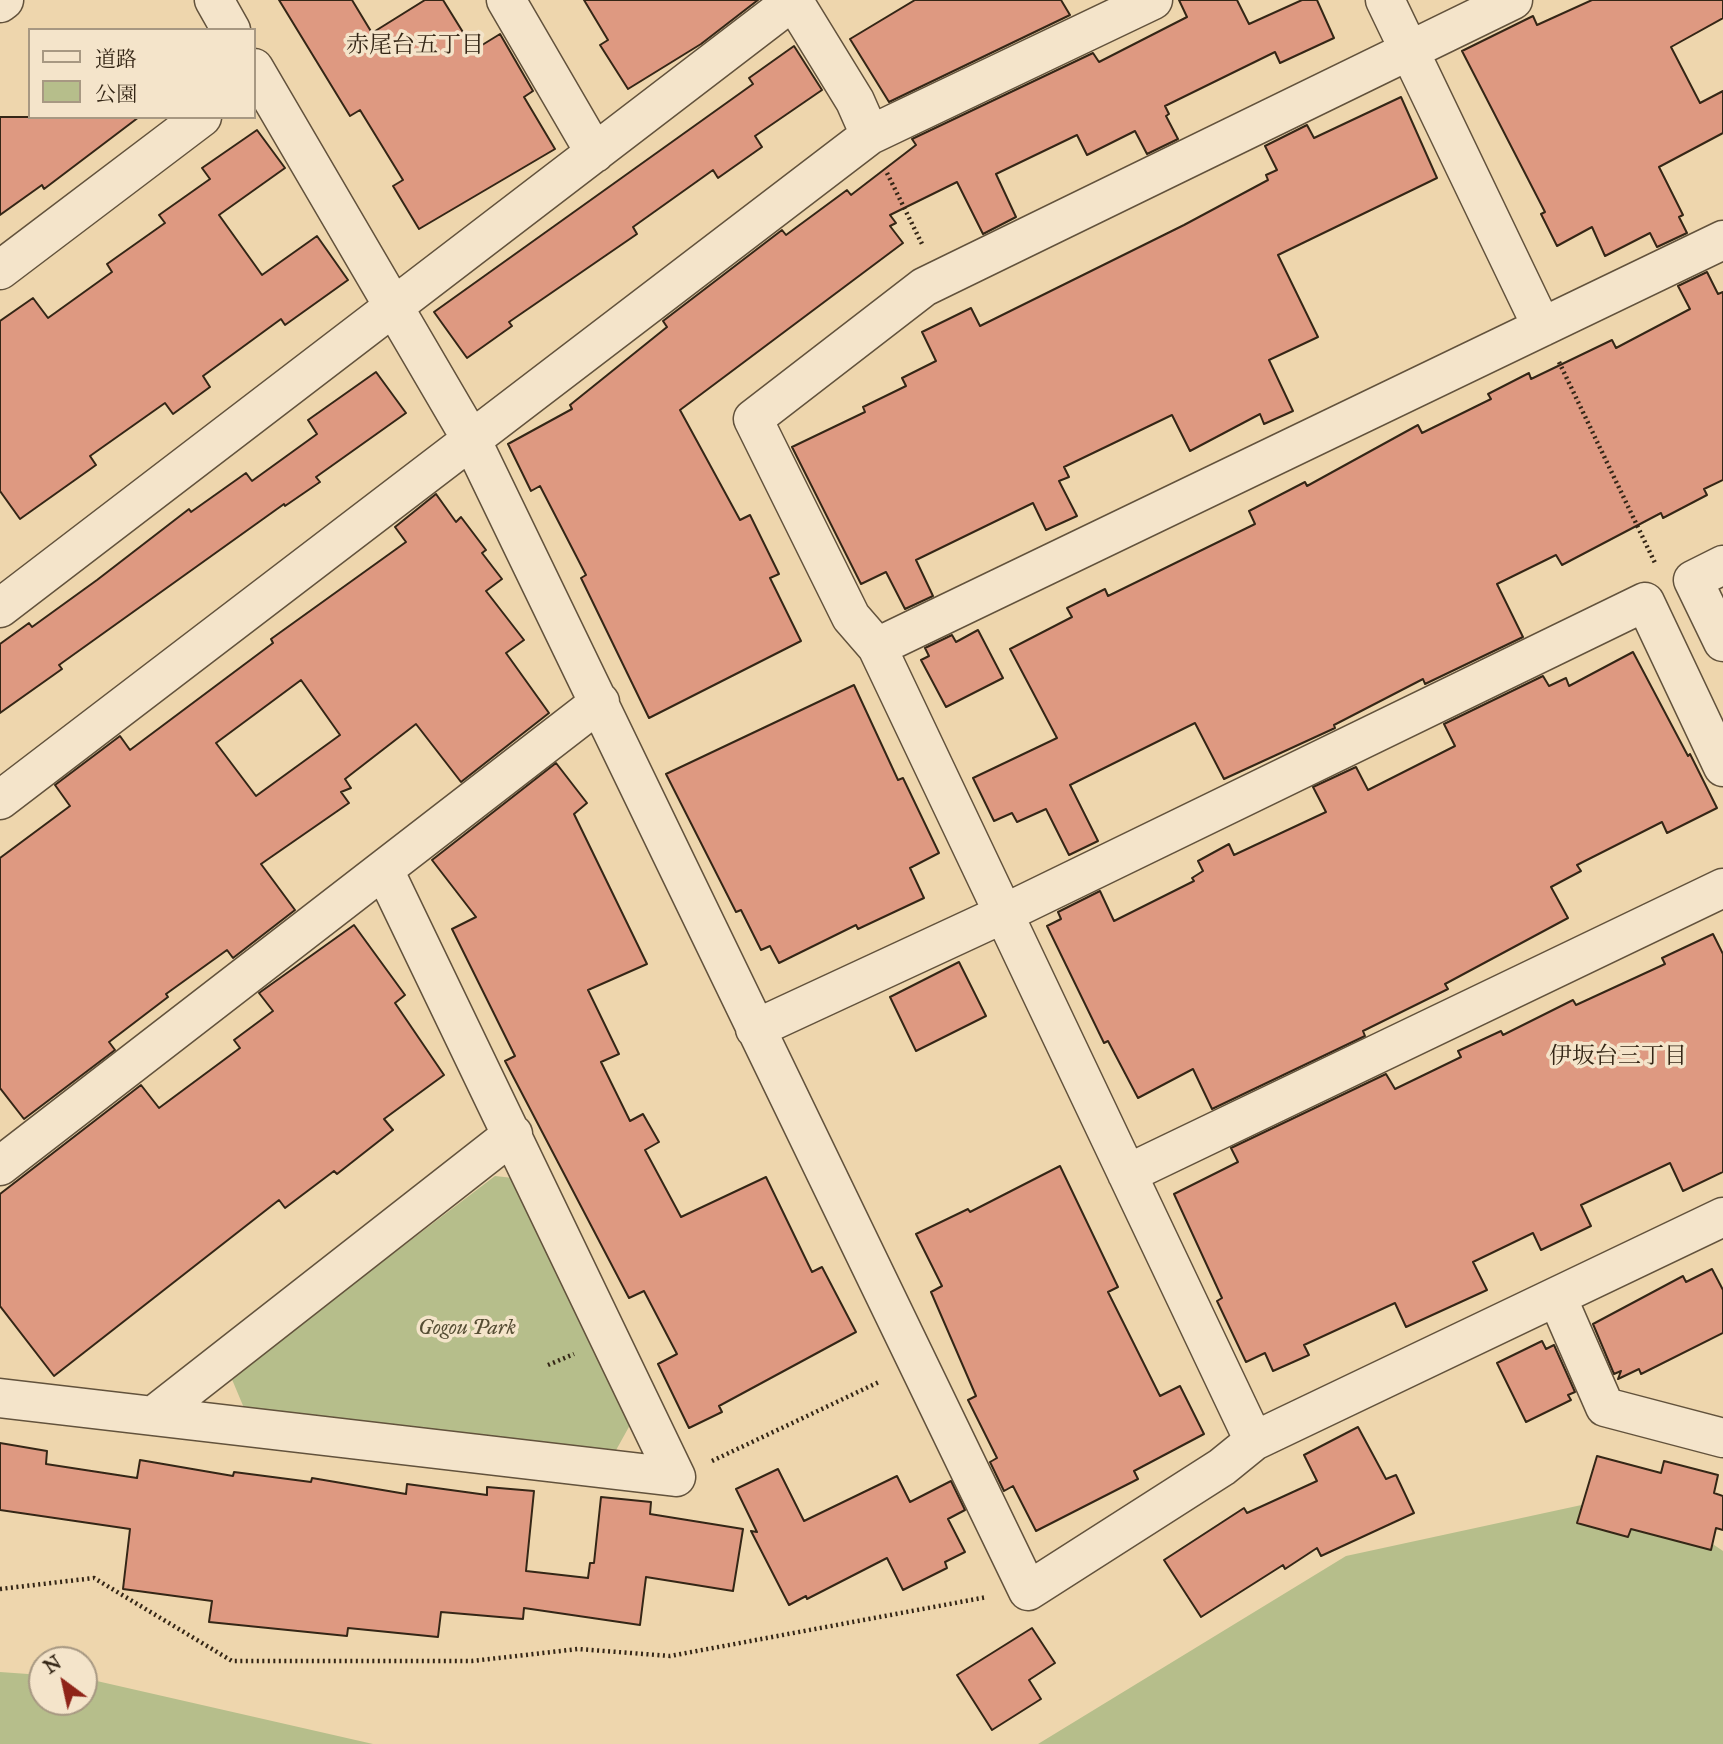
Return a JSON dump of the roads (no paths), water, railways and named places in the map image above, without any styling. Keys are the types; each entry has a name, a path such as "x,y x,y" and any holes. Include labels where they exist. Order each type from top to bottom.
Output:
{"street":[{"path":"214,0 230,28"},
{"path":"506,0 595,153"},
{"path":"0,608 793,0 855,101 870,135"},
{"path":"0,800 870,135 1103,10 1153,0"},
{"path":"1385,0 1542,327"},
{"path":"1254,1441 877,647 851,617 753,419 924,287 1513,0"},
{"path":"256,76 471,439 1028,1591 1223,1467 1254,1441 1723,1216"},
{"path":"0,270 199,119"},
{"path":"877,647 1723,240"},
{"path":"1723,565 1693,580 1723,642"},
{"path":"755,1029 1003,914 1645,602 1723,767"},
{"path":"0,1166 600,702"},
{"path":"0,1398 676,1477 384,870"},
{"path":"1127,1174 1723,888"},
{"path":"153,1416 513,1134"},
{"path":"1557,1297 1605,1407 1723,1438"}],"district":[{"name":"赤尾台五丁目","path":"415,46"},
{"name":"伊坂台三丁目","path":"1618,1057"}],"park label":[{"name":"Gogou Park","path":"467,1329"}]}
